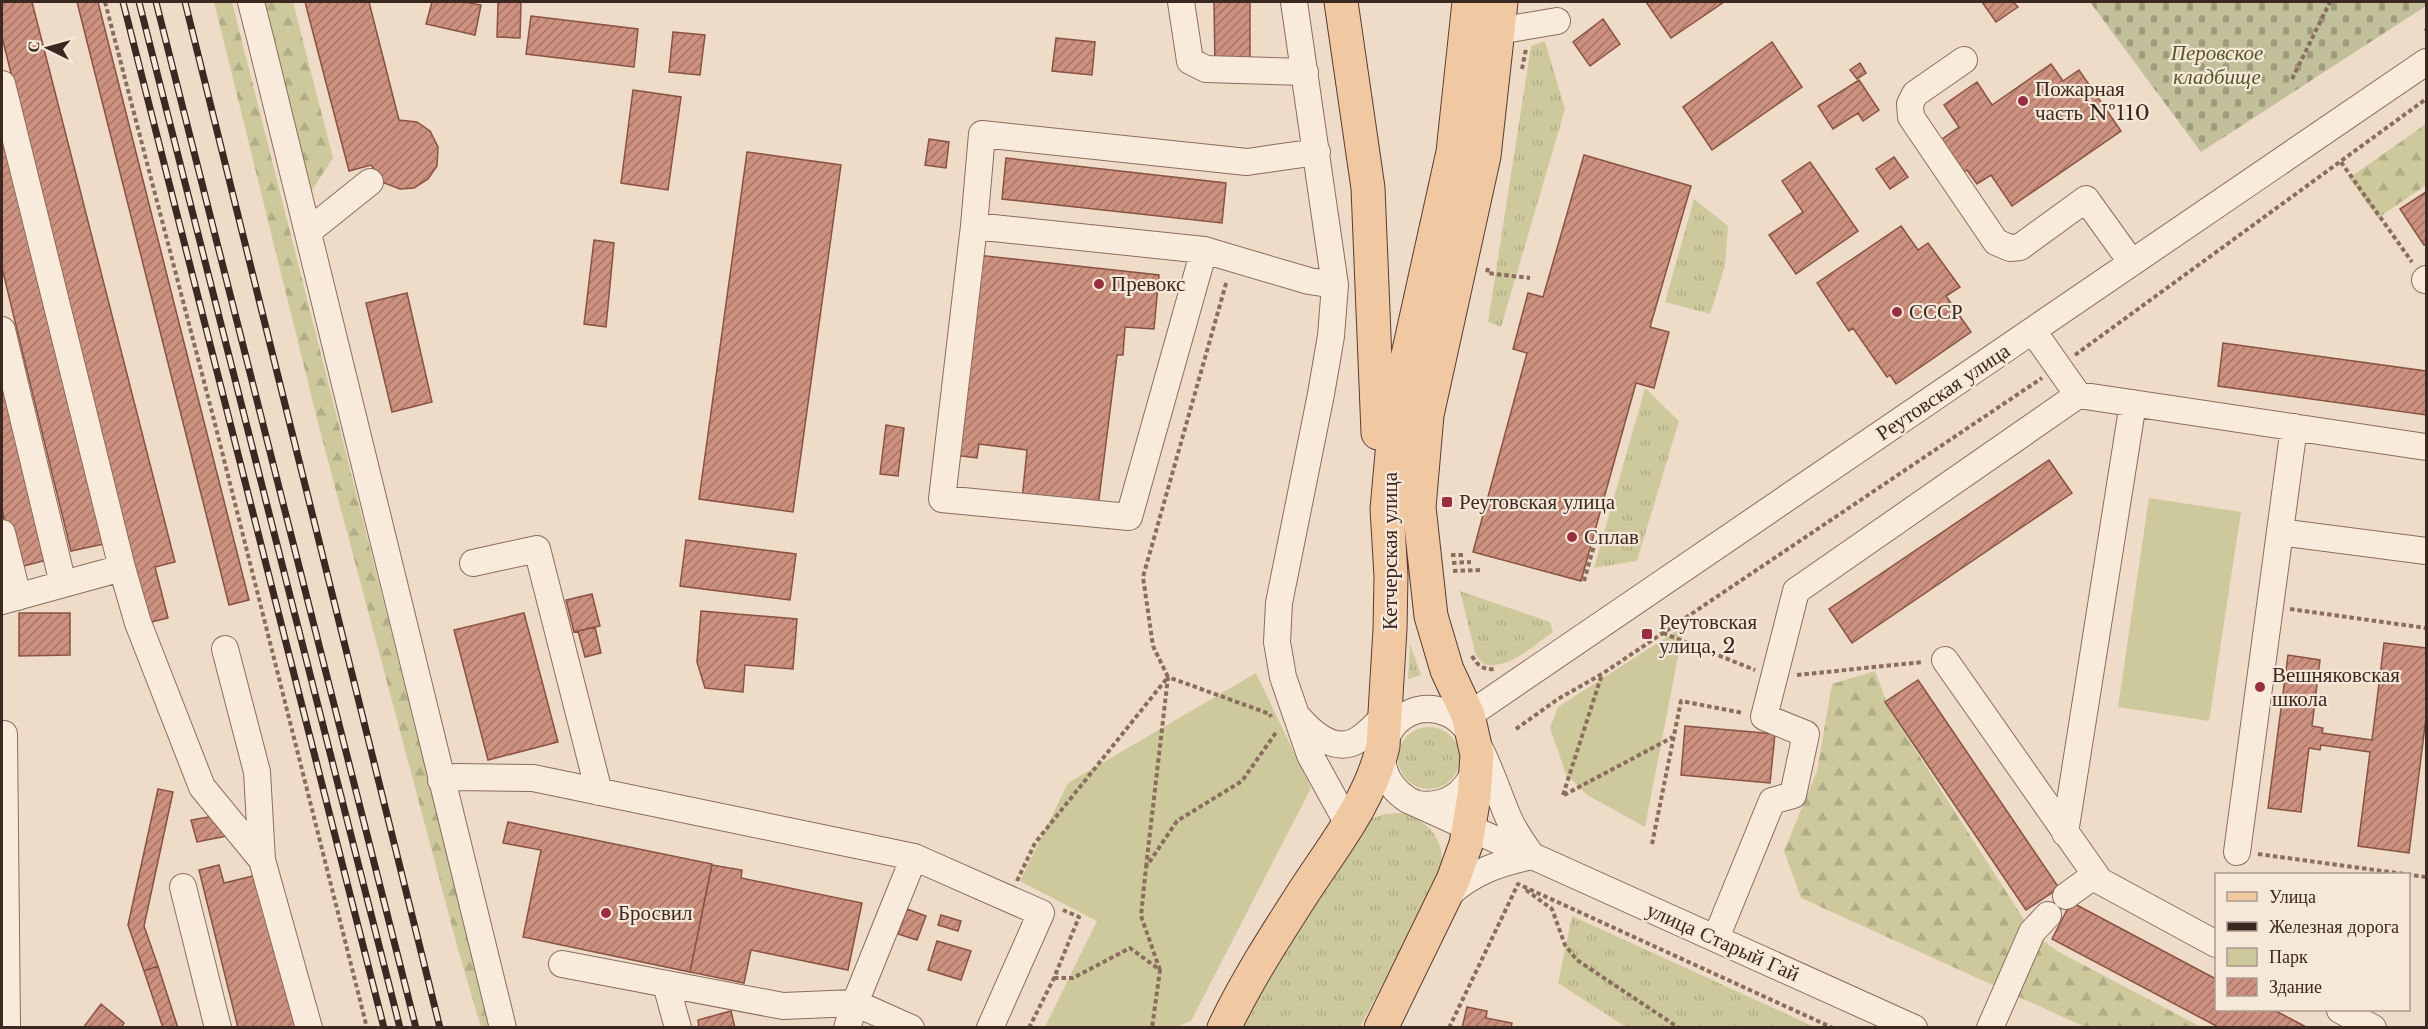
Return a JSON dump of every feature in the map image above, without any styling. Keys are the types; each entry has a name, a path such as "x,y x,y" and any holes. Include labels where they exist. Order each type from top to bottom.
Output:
{"main road":[{"path":"1341,2 1368,188 1378,432 1387,509"},
{"name":"Кетчерская улица","path":"1224,1028 1243,989 1370,788 1384,731 1390,608 1387,509 1396,409 1453,152 1469,2"},
{"name":"Кетчерская улица","path":"1470,736 1431,615 1419,507 1427,414 1484,156 1499,16"},
{"path":"1381,1028 1445,898 1461,860 1469,828 1470,736"}],"street":[{"path":"251,2 310,230 441,780 503,1028"},
{"path":"1181,2 1190,61 1206,69 1305,72"},
{"path":"1294,2 1335,285 1331,336 1279,603 1277,633 1283,677 1310,755 1348,824"},
{"path":"1499,16 1557,21"},
{"path":"1964,60 1915,94 1910,104 1911,117 1996,242 2010,248 2020,247 2086,199 2132,263"},
{"name":"Реутовская улица","path":"1470,736 2033,331 2427,63"},
{"path":"2,84 122,568 138,623 202,787 262,860"},
{"path":"1204,250 1129,518 942,499 974,226 982,134 1247,162 1317,152"},
{"path":"310,230 370,182"},
{"path":"974,226 1204,250 1309,281 1335,285"},
{"path":"2,330 63,584"},
{"path":"2033,331 2078,395"},
{"path":"1716,938 1772,801 1793,795 1796,785 1806,734 1764,717 1796,591 2078,395 2427,447"},
{"path":"2065,833 2133,403"},
{"path":"2238,852 2294,427"},
{"path":"2280,532 2427,551"},
{"path":"2,533 10,599 122,568"},
{"path":"473,563 537,549 599,792"},
{"path":"225,649 257,772 262,860 309,1028"},
{"path":"1945,660 2100,881 2215,943"},
{"path":"1296,715 1319,737 1334,743 1347,744 1384,731 1388,733 1396,723 1418,711 1431,710 1446,713 1470,736 1491,771 1511,824 1532,856 1503,862 1475,874 1462,881 1445,898"},
{"name":"улица Старый Гай","path":"1384,731 1382,760 1386,779 1392,788 1408,800 1914,1028"},
{"path":"4,734 7,1028"},
{"path":"1408,800 1426,805 1446,802 1464,791 1470,782 1470,736"},
{"path":"441,780 456,777 533,778 914,857 1041,913 990,1028"},
{"path":"847,1028 914,857"},
{"path":"2066,896 2095,875"},
{"path":"183,887 218,1028"},
{"path":"1989,1028 2032,932 2048,915"},
{"path":"562,964 783,1006 855,1003 911,1028"},
{"path":"666,984 678,1028"},
{"path":"2342,1011 2373,1028"}],"path":[{"path":"105,2 213,416 367,1028"},
{"path":"2292,79 2330,2"},
{"path":"1516,729 1558,699 1602,674 2058,367 2427,99"},
{"path":"2341,162 2426,279"},
{"path":"1152,1028 1160,970 1141,916 1168,678 1153,646 1143,577 1233,258"},
{"path":"1487,273 1530,278"},
{"path":"1584,581 1595,542 1592,542"},
{"path":"1450,547 1453,582"},
{"path":"1451,555 1464,555"},
{"path":"1452,563 1471,562"},
{"path":"1453,571 1480,570"},
{"path":"2270,607 2427,628"},
{"path":"1467,647 1477,664 1484,669 1499,668"},
{"path":"1602,674 1563,795 1673,737"},
{"path":"1146,867 1177,820 1242,781 1278,729 1270,714 1168,678"},
{"path":"1015,887 1035,843 1168,678"},
{"path":"1652,844 1681,701 1764,717"},
{"path":"2238,852 2397,873"},
{"path":"2410,875 2427,877"},
{"path":"1449,1028 1518,884"},
{"path":"1518,884 1552,909 1565,945 1577,960 1679,1028"},
{"path":"1518,884 1833,1028"},
{"path":"1054,978 1073,978 1130,948 1160,970"}],"green space":[{"path":"214,2 232,2 491,1027 481,1027 458,949 318,423"},
{"path":"261,2 293,2 333,158 310,193"},
{"name":"Перовское кладбище","path":"2090,2 2426,2 2426,6 2201,152"},
{"path":"1545,41 1565,109 1501,327 1488,322 1531,46"},
{"path":"2426,124 2426,185 2378,218 2349,178"},
{"path":"1694,199 1728,226 1725,266 1710,314 1665,302"},
{"path":"1645,388 1679,421 1637,561 1594,568"},
{"path":"2149,498 2241,512 2209,721 2118,707"},
{"path":"1460,591 1550,622 1553,632 1512,660 1485,665 1476,656"},
{"path":"1684,626 1645,827 1587,795 1566,774 1550,728 1558,707"},
{"path":"1410,644 1421,675 1408,679"},
{"path":"1875,671 1889,709 2032,932 2057,951 2201,1027 2085,1027 1801,898 1784,851 1817,771 1832,684"},
{"path":"1256,673 1311,788 1191,1021 1173,1028 1045,1027 1097,921 1020,881 1068,783"},
{"path":"1423,727 1435,727 1451,736 1458,746 1460,758 1458,770 1451,780 1435,789 1423,789 1412,784 1403,775 1398,764 1398,752 1403,741 1412,732"},
{"path":"1401,813 1429,828 1440,845 1442,865 1439,877 1360,1027 1241,1028 1255,995 1370,819 1385,814"},
{"path":"1572,916 1815,1027 1626,1027 1558,983"}],"building":[{"path":"2,2 32,2 175,562 155,567 168,618 147,623 2,37"},
{"path":"77,2 98,2 249,600 229,605"},
{"path":"305,2 369,2 399,120 417,122 430,131 438,147 437,166 428,179 414,188 400,189 384,183 371,165 349,171"},
{"path":"432,2 465,2 481,5 475,35 426,24"},
{"path":"498,2 521,2 520,38 497,37"},
{"path":"1214,2 1250,2 1250,66 1215,66"},
{"path":"1646,2 1724,2 1671,38"},
{"path":"1982,2 2013,2 2018,7 1996,22"},
{"path":"531,16 638,29 634,67 526,54"},
{"path":"1603,19 1620,44 1590,66 1573,42"},
{"path":"673,32 705,35 700,75 669,72"},
{"path":"1056,38 1095,42 1092,75 1052,71"},
{"path":"1772,42 1802,87 1712,150 1683,107"},
{"path":"1860,63 1866,73 1857,79 1850,70"},
{"path":"2051,64 2063,81 2079,70 2121,131 2012,206 1991,175 1977,184 1967,170 1960,175 1938,142 1959,127 1944,105 1977,82 1992,105"},
{"path":"1859,80 1879,110 1863,121 1858,113 1833,129 1818,106"},
{"path":"633,90 681,97 668,190 621,183"},
{"path":"2,127 104,544 71,551 2,268"},
{"path":"929,139 949,142 946,168 925,165"},
{"path":"747,152 841,165 793,512 699,499"},
{"path":"1584,155 1691,186 1650,327 1669,332 1654,388 1636,383 1581,581 1473,552 1527,353 1513,349 1528,293 1543,297"},
{"path":"1894,157 1908,177 1890,189 1876,169"},
{"path":"1006,158 1226,183 1222,223 1002,199"},
{"path":"1810,162 1858,231 1796,274 1769,235 1803,212 1782,181"},
{"path":"2426,192 2426,244 2424,245 2400,209"},
{"name":"СССР","path":"1901,226 1918,250 1928,243 1960,287 1946,296 1971,332 1896,384 1890,375 1887,377 1853,328 1849,331 1817,283"},
{"path":"594,240 614,243 606,327 584,324"},
{"path":"977,255 1159,275 1154,329 1125,327 1123,355 1117,355 1098,507 1022,500 1027,450 979,444 977,458 954,455"},
{"path":"407,293 432,402 392,412 366,303"},
{"path":"2223,343 2426,371 2426,415 2218,386"},
{"path":"2,374 47,560 16,568 2,510"},
{"path":"886,425 904,428 898,476 880,474"},
{"path":"2049,460 2072,493 1852,643 1829,609"},
{"path":"686,540 796,554 790,600 680,586"},
{"path":"592,594 600,626 574,632 566,600"},
{"path":"701,611 797,619 793,669 745,665 743,692 705,688 697,662"},
{"path":"19,613 70,613 70,655 19,656"},
{"path":"524,613 558,742 488,760 454,630"},
{"path":"595,627 601,653 585,657 578,631"},
{"path":"2384,643 2426,648 2426,718 2409,853 2358,846 2370,752 2321,745 2320,750 2309,748 2301,812 2268,808 2288,655 2320,660 2312,726 2323,728 2322,733 2372,740"},
{"path":"1918,680 2059,888 2026,910 1885,702"},
{"path":"1685,726 1775,734 1770,783 1681,775"},
{"path":"158,789 173,792 144,926 158,966 144,971 128,925"},
{"path":"214,816 232,835 197,842 191,820"},
{"path":"508,822 712,864 690,972 523,937 541,850 503,843"},
{"path":"219,865 224,883 261,874 299,1028 238,1028 199,870"},
{"path":"712,865 742,870 741,878 862,903 848,970 751,950 744,983 690,972"},
{"path":"2071,902 2215,978 2215,1011 2276,1011 2308,1028 2220,1028 2052,939"},
{"path":"907,909 926,916 917,940 898,934"},
{"path":"941,915 961,921 958,931 938,925"},
{"path":"937,941 971,951 961,980 928,970"},
{"path":"158,966 178,1028 163,1028 144,971"},
{"path":"101,1004 124,1023 121,1028 83,1028"},
{"path":"1467,1007 1487,1011 1486,1018 1512,1023 1511,1028 1462,1028"},
{"path":"731,1011 735,1028 699,1028 698,1020"}],"railway":[{"path":"123,2 384,1028"},
{"path":"139,2 400,1028"},
{"path":"156,2 416,1028"},
{"path":"185,2 440,1028"}],"place":[{"name":"Пожарная часть №110","path":"2023,101"},
{"name":"Превокс","path":"1099,284"},
{"name":"СССР","path":"1897,312"},
{"name":"Реутовская улица","path":"1447,502"},
{"name":"Сплав","path":"1572,537"},
{"name":"Реутовская улица, 2","path":"1647,634"},
{"name":"Вешняковская школа","path":"2260,687"},
{"name":"Бросвил","path":"606,913"}]}
